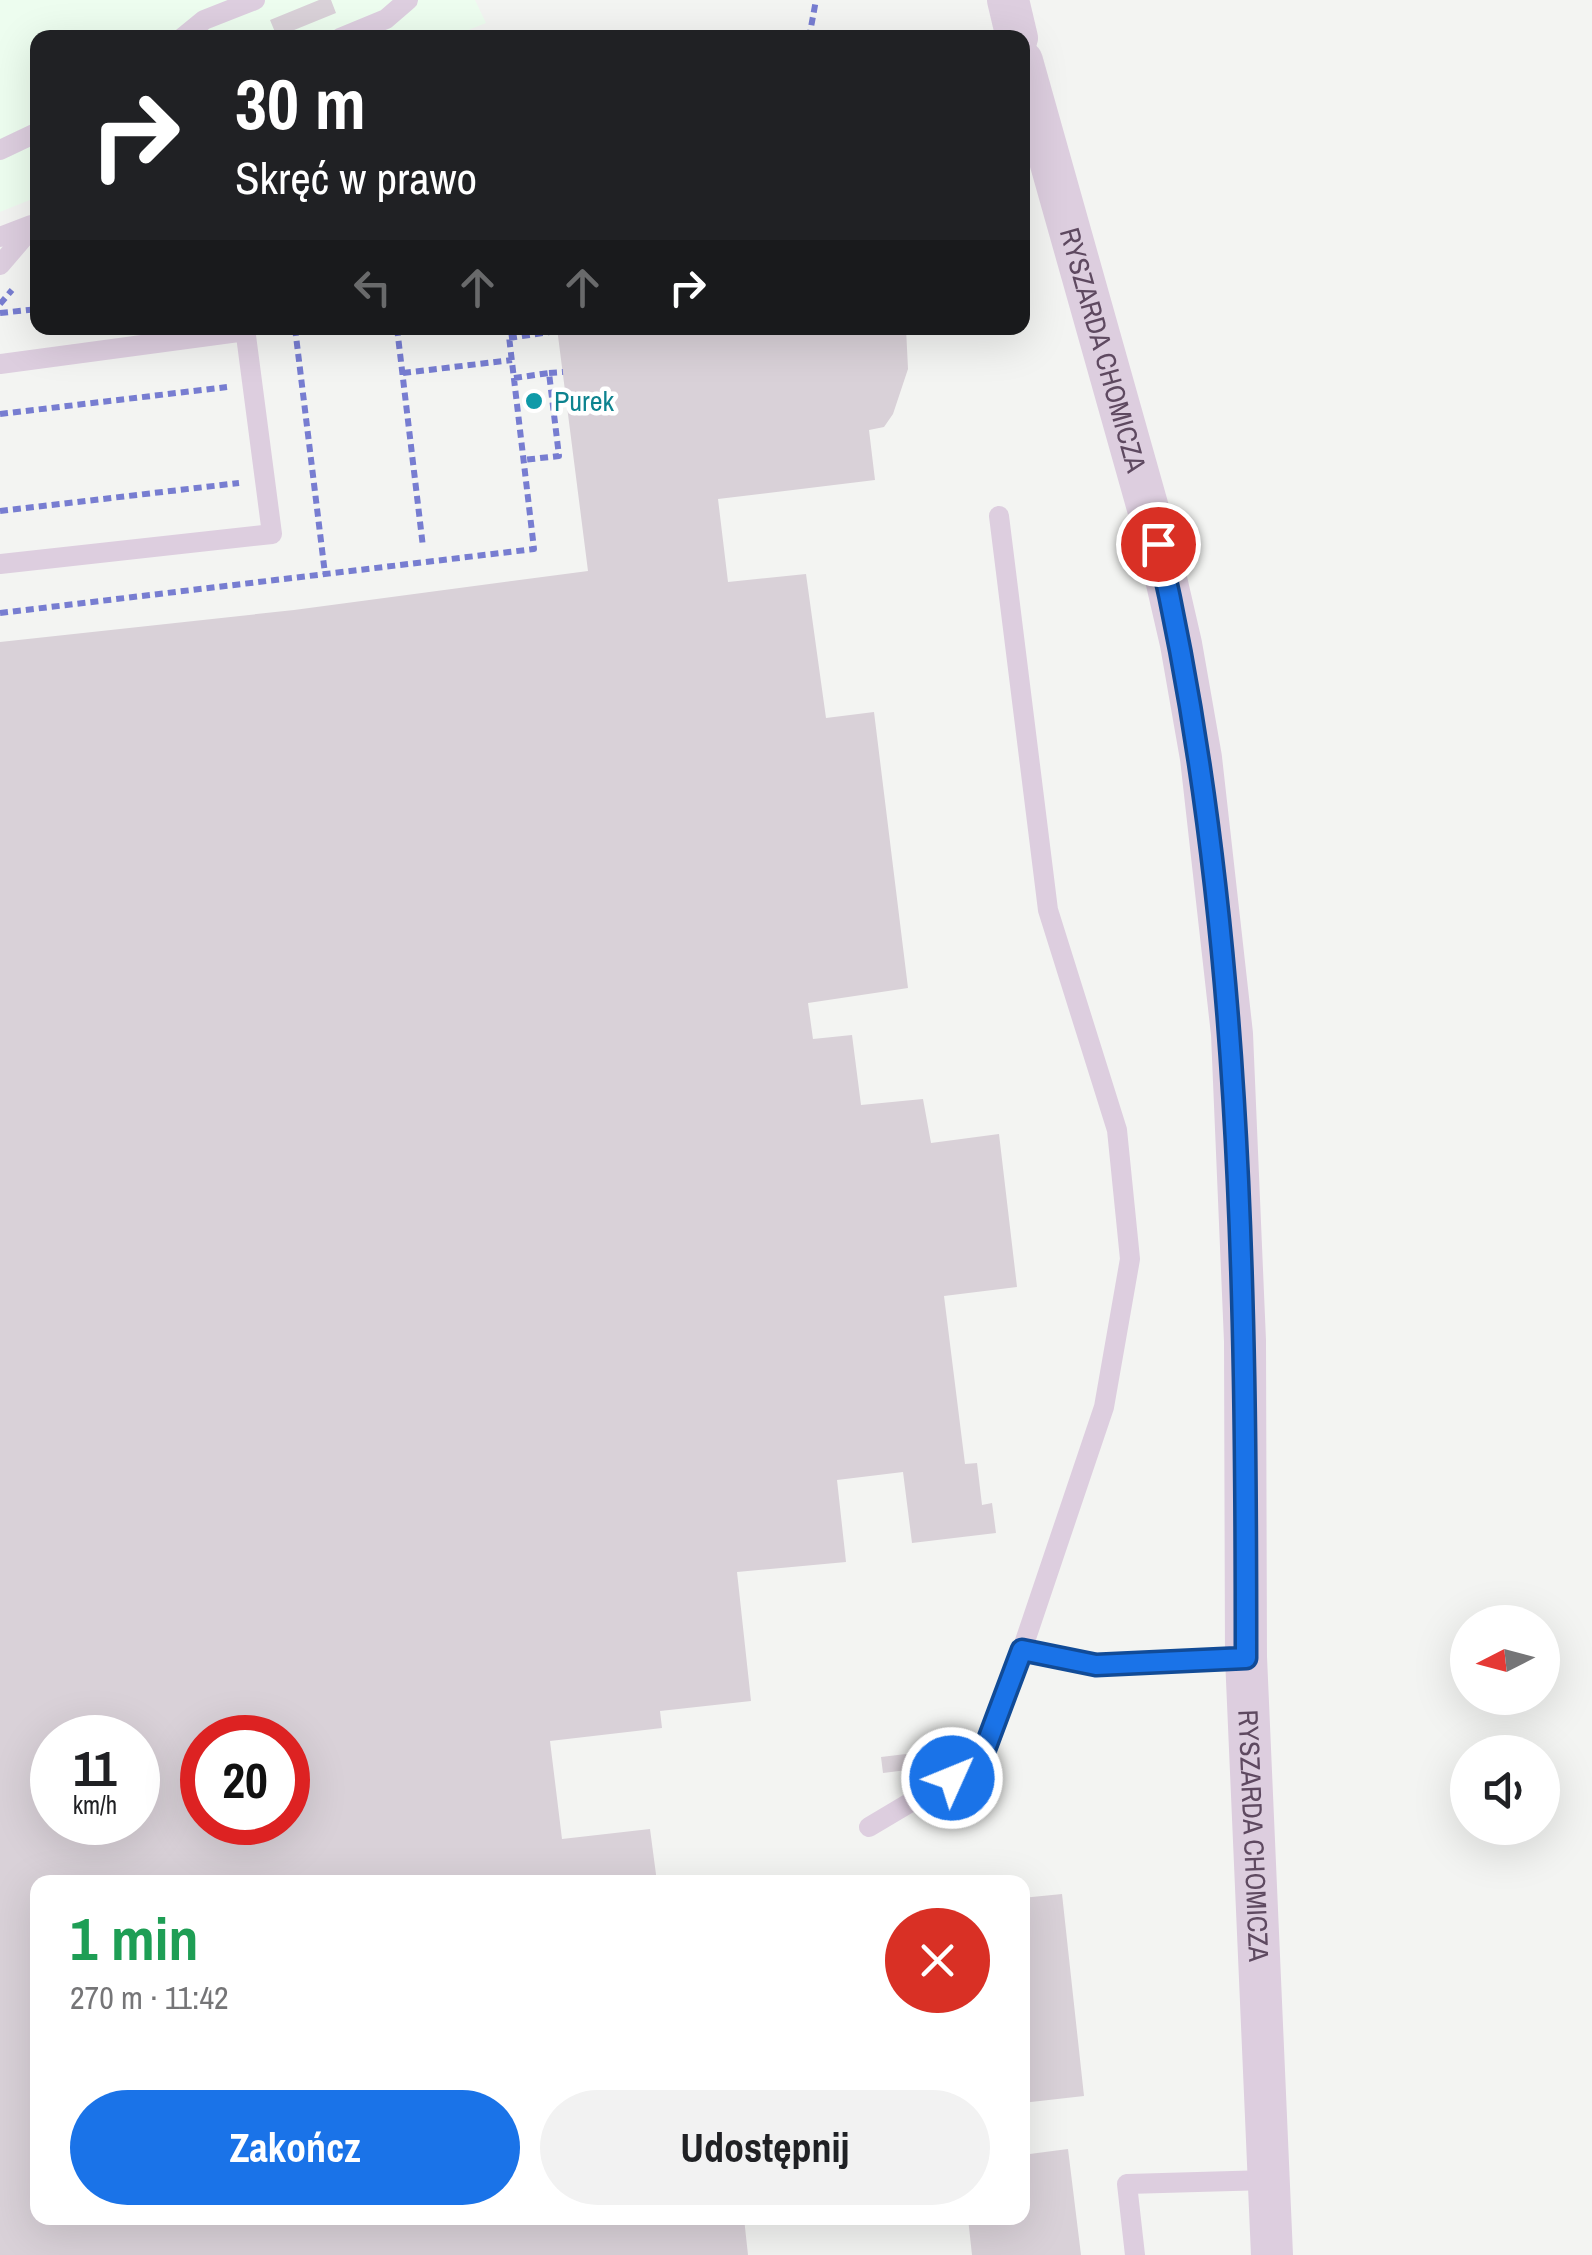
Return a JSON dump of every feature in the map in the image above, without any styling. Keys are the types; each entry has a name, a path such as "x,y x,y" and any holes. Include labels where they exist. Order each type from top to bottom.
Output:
{"street":[{"name":"RYSZARDA CHOMICZA","path":"1008,0 1015,30"},
{"name":"RYSZARDA CHOMICZA","path":"1031,128 1158,544 1181,644 1200,758 1232,1034 1246,1341 1246,1658 1272,2255"}],"lane":[{"path":"192,30 204,20 255,0"},
{"path":"360,30 386,20 408,0"},
{"path":"0,150 30,136"},
{"path":"0,237 30,225"},
{"path":"0,265 30,230"},
{"path":"0,364 203,335"},
{"path":"0,564 272,534 246,335"},
{"path":"869,1826 980,1762 1104,1407 1130,1259 1117,1130 1048,910 999,516"},
{"path":"1022,1650 1096,1665 1246,1658"},
{"path":"1135,2255 1128,2184 1268,2180"}],"path":[{"path":"811,30 816,0"},
{"path":"0,313 30,310"},
{"path":"296,335 325,574"},
{"path":"398,335 424,547"},
{"path":"0,613 534,549 508,338 529,335"},
{"path":"403,373 512,360"},
{"path":"514,378 562,372"},
{"path":"523,460 560,456 549,374"},
{"path":"0,414 253,385"},
{"path":"0,511 265,479"}],"shaded area":[{"path":"0,0 475,0 486,23 468,30 30,30 30,200 0,212"}],"building":[{"path":"319,0 331,0 336,13 294,30 274,30 270,20"},
{"path":"558,335 906,335 908,369 893,414 884,427 869,430 875,480 718,499 728,582 806,574 826,718 874,712 908,988 808,1003 813,1039 852,1035 861,1105 923,1099 931,1143 999,1134 1017,1287 944,1296 965,1464 977,1463 982,1505 992,1503 996,1533 912,1543 903,1472 837,1480 846,1562 737,1572 751,1701 660,1711 662,1728 550,1741 562,1839 650,1829 656,1875 30,1875 30,2225 745,2225 748,2255 0,2255 0,642 294,610 588,571"},
{"path":"906,1754 907,1770 883,1773 881,1757"},
{"path":"1062,1894 1084,2096 1030,2102 1030,1897"},
{"path":"1068,2149 1081,2255 972,2255 969,2225 1030,2225 1030,2154"}],"place":[{"name":"Purek","path":"534,401"}],"route":[{"path":"952,1778 980,1762 1022,1650 1096,1665 1246,1658 1246,1341 1232,1034 1200,758 1181,644 1158,544"}]}
